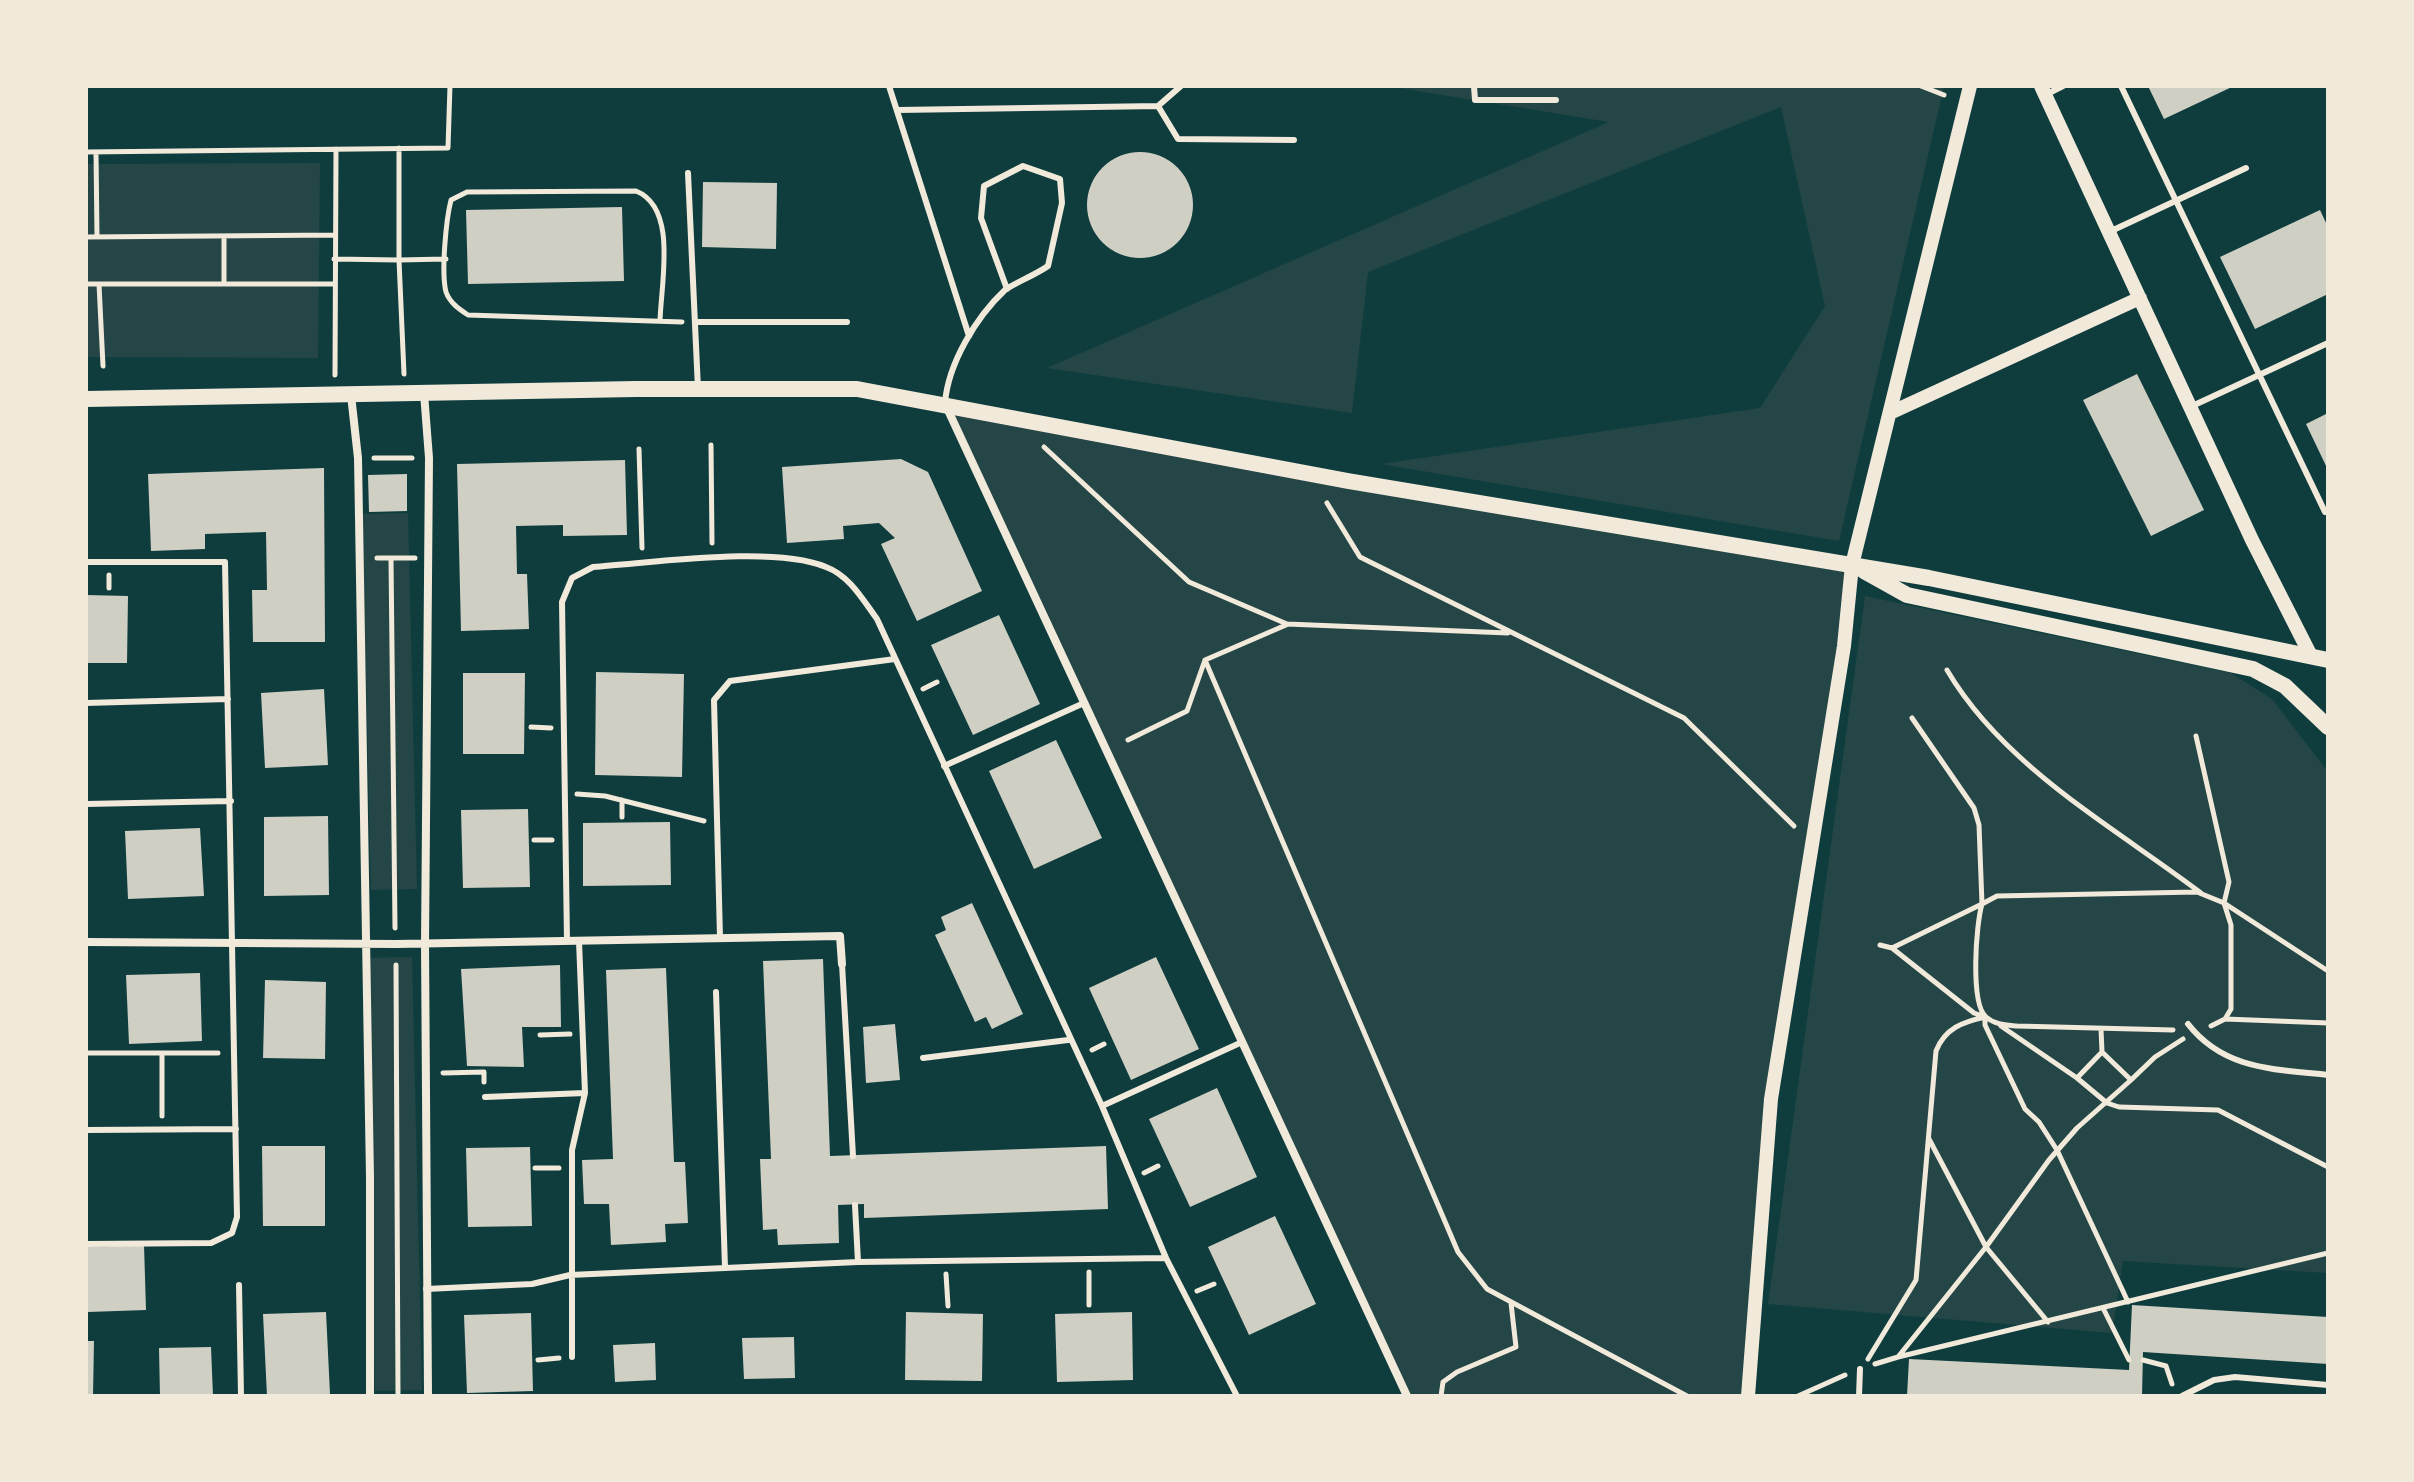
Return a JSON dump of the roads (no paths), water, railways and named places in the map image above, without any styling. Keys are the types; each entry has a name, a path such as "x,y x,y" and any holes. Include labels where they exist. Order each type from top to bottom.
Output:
{"main road":[{"path":"86,399 424,392 857,389 945,403 1348,481 1852,565 2328,660"},
{"path":"1852,565 1907,595 2253,669 2285,686 2328,727"}],"street":[{"path":"1748,1396 1771,1099 1844,646 1852,565 1970,86"},
{"path":"2043,90 2252,540 2311,656"},
{"path":"1890,413 2140,298"},
{"path":"424,392 429,458 425,943 428,1396"},
{"path":"351,394 358,458 360,558 370,1396"},
{"path":"945,403 1240,1043 1321,1205 1407,1396"},
{"path":"86,942 425,943 840,936 842,964"}],"lane":[{"path":"889,86 969,336"},
{"path":"898,110 1158,106 1181,86"},
{"path":"1474,86 1475,100 1556,100"},
{"path":"2043,90 2063,86"},
{"path":"2121,86 2325,512"},
{"path":"1158,106 1178,139 1294,140"},
{"path":"945,403 947,381 969,336 1007,289 1027,281 1048,266 1062,203 1060,179 1023,166 984,186 981,218 1007,289"},
{"path":"2109,232 2246,168"},
{"path":"688,173 698,389"},
{"path":"695,322 847,322"},
{"path":"2190,407 2328,343"},
{"path":"567,941 562,602 572,578 593,567 784,556 828,567 851,583 877,619 1068,1040 1102,1106 1166,1258 1237,1396"},
{"path":"86,562 225,562 235,943 237,1217 232,1233 211,1243 86,1244"},
{"path":"720,938 714,700 730,681 895,659"},
{"path":"86,703 228,699"},
{"path":"944,766 1084,703"},
{"path":"86,804 231,801"},
{"path":"572,1357 572,1150 585,1093 579,941"},
{"path":"842,964 853,1156"},
{"path":"716,992 725,1268"},
{"path":"2191,1027 2211,1049 2254,1066 2328,1075"},
{"path":"923,1058 1068,1040"},
{"path":"1102,1106 1240,1043"},
{"path":"485,1097 585,1093"},
{"path":"86,1130 236,1129"},
{"path":"855,1205 858,1262"},
{"path":"426,1289 532,1284 570,1275 858,1262 1166,1258"},
{"path":"239,1285 241,1396"},
{"path":"1859,1396 1860,1369"},
{"path":"2179,1396 2214,1380 2235,1377 2328,1385"}]}
